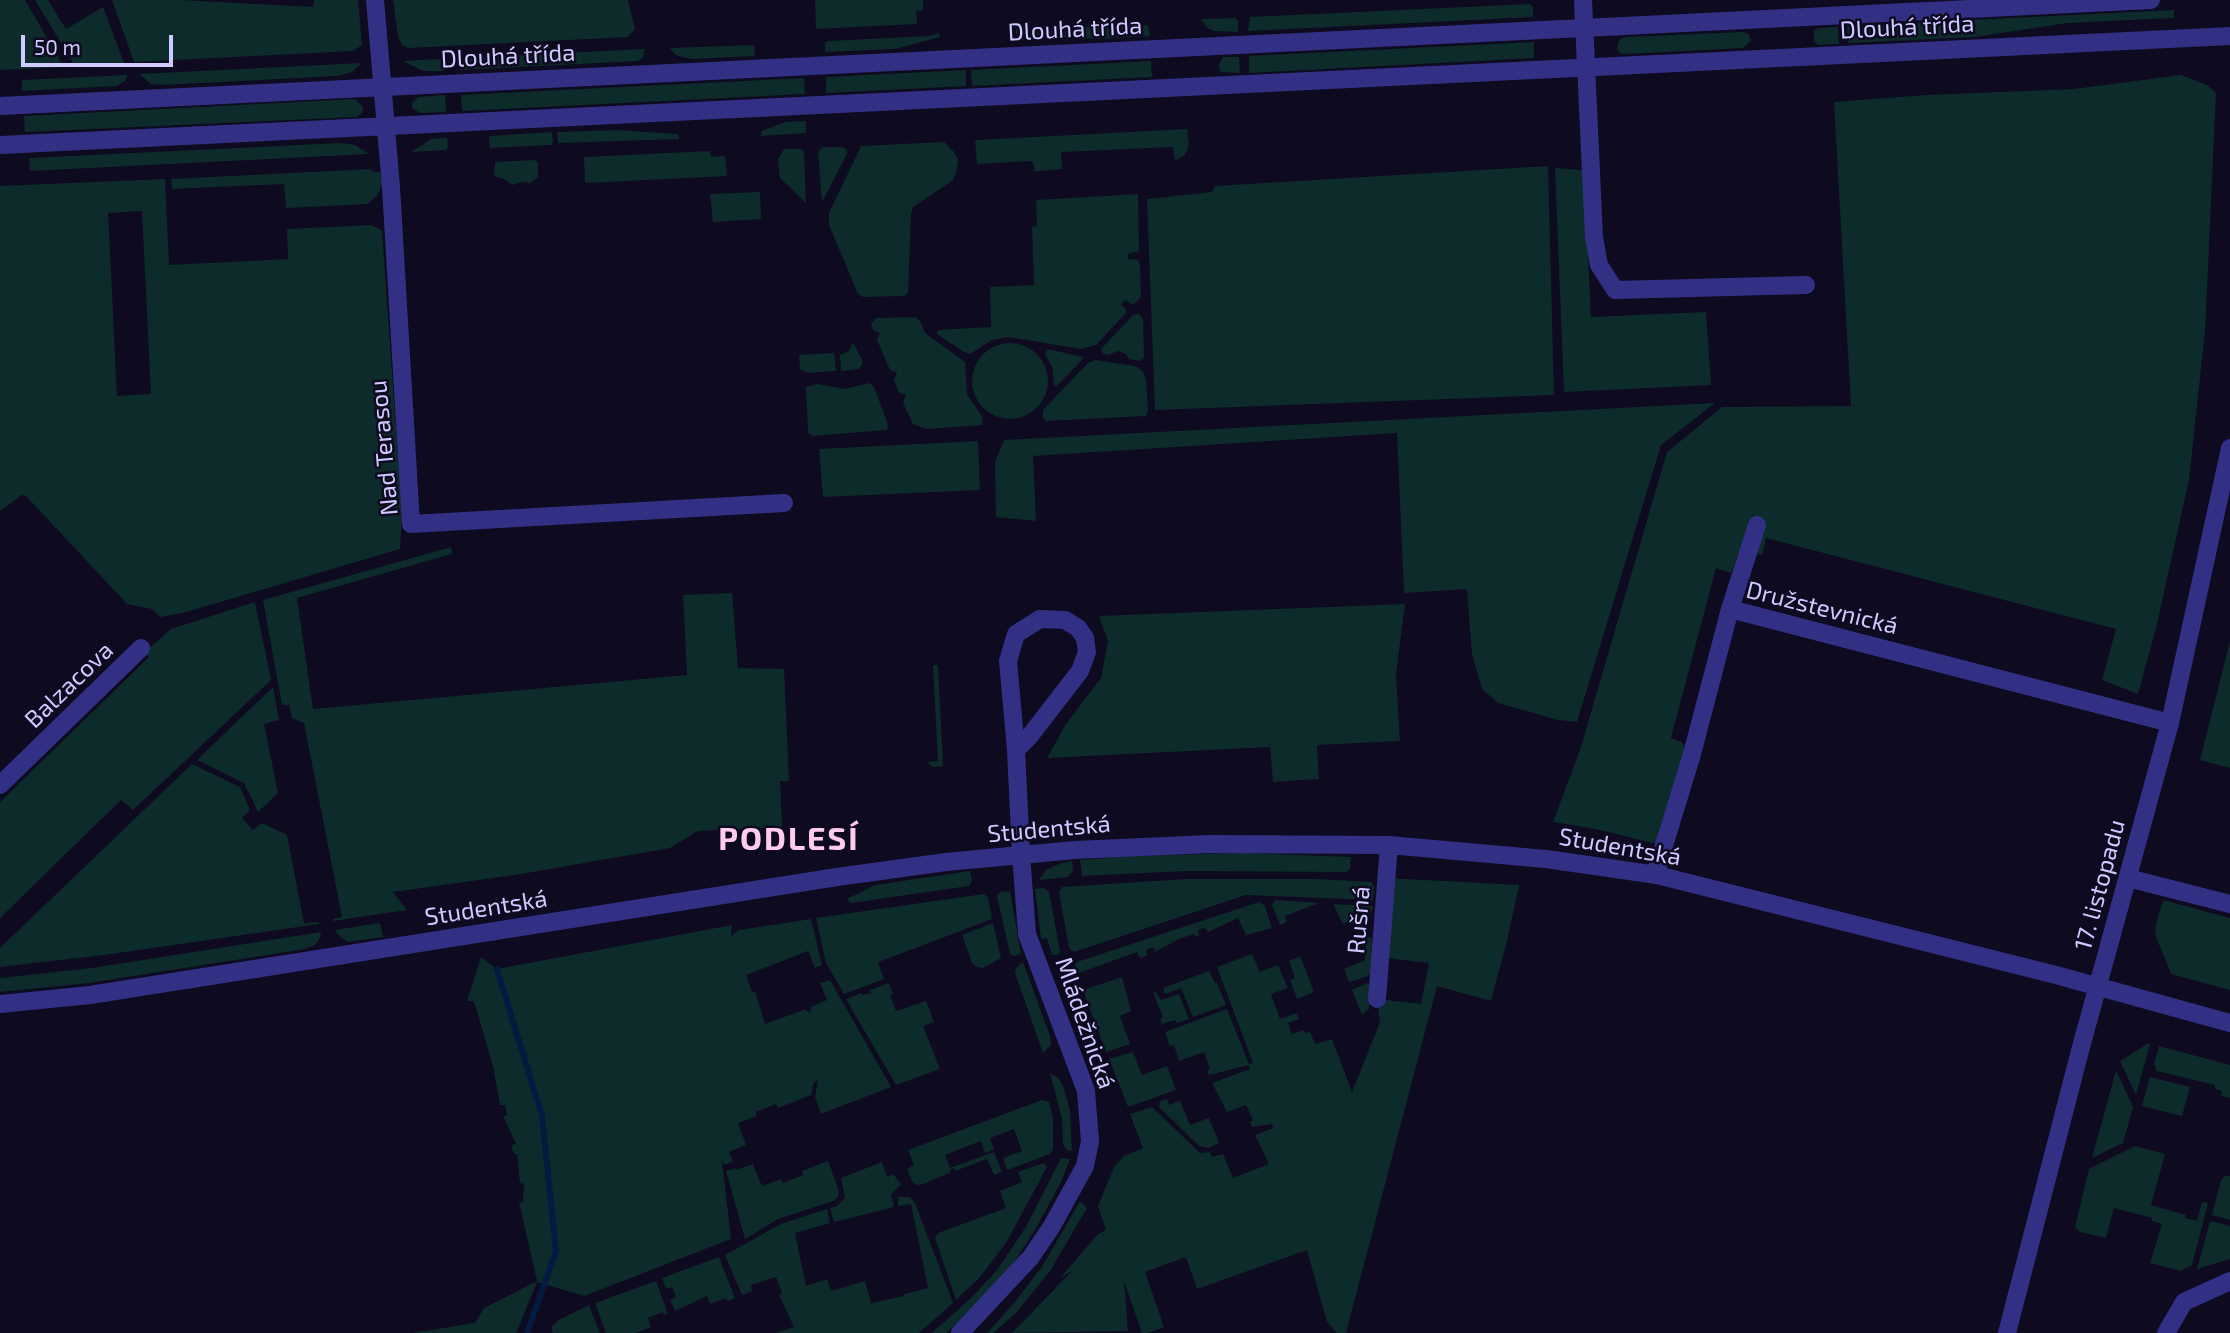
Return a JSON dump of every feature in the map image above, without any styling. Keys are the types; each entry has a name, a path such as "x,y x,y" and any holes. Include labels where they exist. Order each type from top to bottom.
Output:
{"street":[{"path":"375,0 386,126"},
{"path":"1583,0 1594,237 1599,265 1615,290 1807,285"},
{"name":"Dlouhá třída","path":"0,106 2151,0"},
{"name":"Dlouhá třída","path":"0,145 2230,36"},
{"name":"Nad Terasou","path":"386,126 411,524 783,503"},
{"name":"17. listopadu","path":"2007,1333 2170,723 2230,448"},
{"path":"1730,609 1757,525"},
{"name":"Družstevnická","path":"1655,875 1692,754 1730,609 2170,723"},
{"name":"Mládežnická","path":"960,1333 1031,1257 1052,1226 1085,1166 1090,1141 1086,1091 1027,934 1008,661 1016,634 1041,619 1065,620 1078,628 1085,638 1087,652 1080,671 1016,750"},
{"name":"Balzacova","path":"0,785 141,649"},
{"name":"Studentská","path":"0,1004 90,995 836,877 1021,854 1210,844 1389,845 1546,859 1655,875 2098,986 2230,1023"},
{"name":"Rušná","path":"1377,999 1389,845"},
{"path":"2128,878 2230,904"},
{"path":"2166,1333 2185,1302 2230,1281"}],"green space":[{"path":"0,0 25,0 64,67 0,70"},
{"path":"35,0 48,0 66,29 103,7 124,63 75,66"},
{"path":"112,0 181,0 313,7 314,0 358,0 362,45 353,51 134,62"},
{"path":"393,0 628,0 635,29 628,37 408,48 402,45 398,37"},
{"path":"815,0 923,0 923,10 916,11 917,24 816,29"},
{"path":"1530,4 1533,7 1533,17 1248,31 1250,17"},
{"path":"2174,10 2174,18 2067,23 1975,37 1848,43 1847,26"},
{"path":"1236,18 1238,32 1214,31 1207,28 1201,19"},
{"path":"1148,25 1150,36 1097,39 1016,34 1016,29"},
{"path":"1838,27 1839,44 1818,45 1814,41 1814,31 1818,28"},
{"path":"1743,32 1749,34 1751,41 1743,48 1626,54 1617,49 1619,40 1625,37"},
{"path":"939,33 940,37 895,49 825,52 825,43 828,41 929,36"},
{"path":"1534,42 1534,58 1249,73 1249,56"},
{"path":"754,45 755,56 692,59 675,55 670,48"},
{"path":"645,49 643,58 638,61 460,70 459,60 462,58"},
{"path":"1223,57 1239,57 1240,73 1221,72 1218,66"},
{"path":"403,61 444,61 444,71 423,71"},
{"path":"1151,61 1152,77 972,86 971,70"},
{"path":"362,63 352,72 337,76 162,85 151,84 139,74"},
{"path":"966,70 966,86 826,93 826,77"},
{"path":"127,75 125,81 117,86 22,91 22,80"},
{"path":"2181,75 2207,85 2216,93 2205,331 2189,480 2156,628 2138,694 2102,680 2116,629 1766,538 1762,555 1740,550 1731,573 1716,568 1671,738 1682,742 1685,748 1660,845 1596,829 1553,822 1580,750 1667,452 1722,407 1851,406 1834,102 2074,89"},
{"path":"804,78 805,94 462,111 461,95"},
{"path":"445,95 446,112 420,113 412,108 412,103 418,97"},
{"path":"355,99 363,107 362,113 357,117 25,132 24,116"},
{"path":"806,121 806,133 761,136 761,131 786,122"},
{"path":"1187,129 1189,145 1185,155 1175,161 1173,147 1061,152 1062,169 1043,171 1034,171 1031,161 977,164 977,140"},
{"path":"618,130 678,134 679,139 558,143 557,132"},
{"path":"552,132 551,145 490,148 489,136"},
{"path":"447,138 446,150 411,152 431,139"},
{"path":"944,142 958,160 956,174 952,181 913,207 908,293 904,296 863,297 858,294 829,225 829,213 861,146"},
{"path":"341,143 355,145 369,154 30,171 29,158"},
{"path":"823,147 842,147 847,150 847,154 822,202 818,152"},
{"path":"784,149 804,151 806,203 780,178 778,160"},
{"path":"710,151 711,157 725,156 727,176 585,183 584,157"},
{"path":"535,160 538,163 538,177 530,183 512,185 494,176 495,162"},
{"path":"1548,166 1554,395 1155,410 1147,199 1212,192 1215,186"},
{"path":"1555,168 1584,170 1591,317 1706,312 1711,385 1564,392"},
{"path":"371,169 380,172 382,184 377,196 367,204 286,208 284,184 172,189 171,179"},
{"path":"165,179 169,265 288,259 287,229 372,225 382,231 402,513 400,549 183,613 160,617 152,609 127,604 26,496 22,495 0,511 0,186","holes":["142,211 151,394 117,396 108,213"]},
{"path":"760,192 761,219 713,222 710,194"},
{"path":"1138,194 1139,251 1128,254 1128,259 1138,260 1140,264 1141,297 1133,305 1125,300 1121,304 1126,313 1096,345 1081,349 1008,337 992,340 970,354 937,334 938,330 991,327 990,287 1034,285 1032,227 1037,226 1036,200"},
{"path":"1139,314 1143,319 1144,358 1140,361 1129,359 1126,354 1118,351 1103,354 1101,349 1133,315"},
{"path":"915,317 920,321 925,333 965,362 967,394 983,418 982,425 927,429 913,424 903,403 906,395 899,393 894,380 897,373 890,370 877,340 880,333 873,330 871,324 876,318"},
{"path":"853,342 862,365 858,369 841,371 840,355 849,351"},
{"path":"1010,343 1024,346 1037,354 1045,367 1048,381 1045,395 1037,408 1024,416 1010,419 996,416 983,408 975,395 972,381 975,367 983,354 996,346"},
{"path":"1047,349 1083,357 1057,386 1054,385 1052,367 1045,354"},
{"path":"834,353 836,371 808,373 800,369 799,355"},
{"path":"1095,360 1135,366 1143,371 1146,379 1146,416 1046,421 1043,418 1043,410 1087,364"},
{"path":"869,383 874,387 888,424 887,430 813,436 808,433 806,387 817,384 845,389"},
{"path":"1715,403 1661,445 1577,722 1558,720 1498,703 1482,689 1472,655 1467,589 1404,593 1397,433 1033,456 1036,521 996,517 995,462 1004,440"},
{"path":"978,441 980,490 823,497 819,449"},
{"path":"451,547 452,554 297,598 313,709 687,675 683,595 732,593 738,668 784,669 789,781 780,781 782,827 698,831 670,848 521,874 393,892 407,910 333,921 342,917 304,723 292,718 289,705 282,705 263,600"},
{"path":"255,602 271,680 133,810 121,800 0,918 0,802 149,657 145,652 171,629"},
{"path":"1405,604 1396,674 1400,741 1317,745 1319,779 1273,782 1270,747 1047,758 1066,724 1101,678 1108,641 1099,616"},
{"path":"2230,641 2230,768 2200,760"},
{"path":"933,665 938,665 943,766 932,767 927,762 938,761"},
{"path":"273,687 279,720 264,724 278,793 258,812 244,783 197,760"},
{"path":"192,764 240,787 250,810 242,818 253,830 262,823 287,835 304,923 319,924 0,967 2,946"},
{"path":"1245,853 1351,857 1350,869 1346,872 1186,871 1082,876 1080,860 1131,856"},
{"path":"1072,861 1073,871 1068,877 1039,880 1046,870"},
{"path":"970,871 972,881 969,886 851,903 847,899 875,885"},
{"path":"1387,878 1519,885 1491,1001 1437,986 1346,1333 1337,1333 1327,1322 1307,1250 1197,1289 1186,1257 1145,1272 1164,1327 1148,1333 1142,1333 1124,1281 1128,1331 1012,1333 1072,1271 1060,1278 1098,1234 1106,1230 1098,1206 1114,1167 1124,1156 1143,1148 1130,1114 1152,1107 1200,1153 1210,1152 1212,1157 1223,1154 1233,1178 1269,1164 1255,1135 1273,1128 1272,1124 1252,1127 1250,1122 1253,1120 1246,1105 1227,1112 1212,1083 1250,1069 1249,1065 1209,1075 1207,1070 1210,1069 1204,1052 1179,1061 1174,1045 1170,1046 1165,1032 1227,1009 1249,1064 1253,1063 1217,967 1252,954 1260,972 1278,965 1288,988 1271,994 1280,1019 1297,1013 1299,1019 1288,1023 1292,1034 1304,1030 1305,1033 1310,1032 1315,1044 1332,1039 1352,1092 1380,1022 1377,999 1421,1004 1429,963 1380,957"},
{"path":"1186,879 1371,882 1374,886 1373,900 1246,895 1074,952 1069,948 1059,892 1062,887"},
{"path":"1044,888 1049,892 1059,955 1052,955 1047,938 1041,939 1035,889"},
{"path":"1010,891 1021,954 1014,956 1010,954 997,896 1000,892"},
{"path":"984,894 988,897 992,919 881,961 878,963 884,979 844,994 826,963 816,918"},
{"path":"1275,900 1319,903 1285,916 1287,922 1280,925 1272,905"},
{"path":"2163,900 2230,918 2230,990 2171,974 2155,928"},
{"path":"1259,902 1265,906 1272,928 1246,935 1238,918 1208,932 1205,928 1198,930 1199,935 1196,937 1194,934 1179,939 1155,952 1153,947 1146,950 1147,955 1140,958 1137,952 1076,974 1074,968 1077,962"},
{"path":"1333,904 1373,908 1369,916 1343,924"},
{"path":"811,919 822,965 815,968 808,951 746,975 752,992 755,991 765,1024 806,1009 807,1012 811,1011 811,1007 827,1000 820,983 830,980 891,1087 821,1114 815,1097 818,1080 814,1082 811,1095 778,1108 776,1104 756,1112 757,1116 738,1123 746,1145 729,1152 733,1162 724,1165 722,1160 731,1239 584,1296 537,1282 516,1333 412,1333 475,1323 484,1308 537,1281 519,1202 523,1202 524,1184 520,1183 517,1154 514,1154 511,1145 516,1144 503,1116 507,1115 505,1105 500,1105 493,1066 474,1001 467,1001 481,957 497,969 732,925 731,936 739,930"},
{"path":"380,923 383,937 348,942 335,930"},
{"path":"993,923 1001,958 983,968 977,967 972,963 962,935"},
{"path":"321,932 315,945 305,949 89,983 0,992 0,978 92,968"},
{"path":"1372,938 1371,972 1368,976 1349,982 1344,969 1365,960 1366,939"},
{"path":"1300,956 1314,992 1297,999 1290,980 1295,978 1289,961"},
{"path":"1023,962 1050,1036 1051,1045 1043,1053 1015,973 1016,968"},
{"path":"1209,971 1226,1005 1193,1017 1181,988 1165,994 1163,988"},
{"path":"1122,977 1131,1011 1120,1016 1130,1044 1106,1052 1083,990"},
{"path":"889,983 896,1011 926,1001 934,1022 923,1026 940,1069 896,1085 846,999 862,993 871,993 870,990"},
{"path":"1367,983 1370,985 1369,1009 1362,1015 1352,990"},
{"path":"1155,991 1161,1000 1179,994 1189,1019 1162,1024 1160,1019 1163,1017 1153,992"},
{"path":"2150,1044 2136,1095 2120,1061"},
{"path":"2159,1046 2230,1065 2230,1098 2221,1096 2222,1091 2215,1089 2215,1085 2157,1071 2154,1064"},
{"path":"1133,1052 1142,1075 1167,1066 1176,1090 1128,1107 1109,1059"},
{"path":"2116,1070 2133,1107 2123,1143 2092,1158"},
{"path":"1050,1073 1059,1079 1064,1088 1070,1111 1072,1151 1067,1150 1063,1144 1062,1119"},
{"path":"2150,1077 2190,1087 2182,1116 2142,1106"},
{"path":"1167,1099 1169,1105 1180,1101 1190,1125 1209,1118 1219,1143 1208,1148 1199,1146 1159,1107 1160,1101"},
{"path":"1042,1100 1049,1102 1053,1119 1053,1149 1050,1154 1007,1170 1003,1158 1022,1151 1014,1129 990,1138 994,1150 985,1153 981,1141 945,1155 950,1168 994,1152 1002,1172 994,1175 987,1159 955,1171 954,1168 951,1172 926,1183 913,1183 907,1169 914,1165 908,1150"},
{"path":"2135,1146 2165,1154 2151,1205 2197,1221 2202,1202 2208,1203 2192,1265 2180,1271 2150,1263 2162,1224 2152,1221 2152,1218 2114,1208 2106,1238 2080,1232 2075,1227 2089,1169"},
{"path":"1061,1158 1070,1159 1061,1182 1035,1230 1005,1276 946,1333 932,1333 998,1269 1027,1225"},
{"path":"828,1161 839,1191 838,1197 778,1219 745,1239 726,1171 753,1164 762,1186 781,1179 783,1183 803,1175 802,1171"},
{"path":"882,1162 887,1177 893,1174 901,1184 891,1194 894,1207 834,1222 830,1208 837,1206 845,1198 841,1178"},
{"path":"1044,1163 1047,1167 1006,1243 980,1277 956,1300 935,1238 938,1233 1006,1208 1000,1191 1022,1182 1018,1172"},
{"path":"2230,1176 2230,1220 2212,1215 2221,1180"},
{"path":"898,1197 910,1197 915,1203 953,1303 919,1333 776,1333 794,1327 779,1295 782,1293 776,1277 751,1285 752,1291 743,1295 741,1293 725,1255 781,1224 827,1209 830,1223 795,1233 806,1286 827,1279 831,1291 865,1281 871,1303 928,1288 911,1204 898,1206"},
{"path":"1080,1201 1087,1208 1050,1271 1015,1314 993,1333 987,1333 1043,1265"},
{"path":"2210,1221 2230,1226 2230,1259 2197,1269"},
{"path":"719,1257 735,1298 728,1301 726,1298 710,1304 707,1296 675,1311 670,1300 676,1297 672,1287 666,1289 662,1278"},
{"path":"656,1281 668,1314 664,1315 663,1312 648,1318 651,1327 636,1333 606,1333 595,1303"},
{"path":"589,1305 600,1333 553,1333 551,1327 559,1320"}],"waterway":[{"path":"497,969 542,1116 556,1251 527,1333"}],"district":[{"name":"PODLESÍ","path":"789,839"}]}
